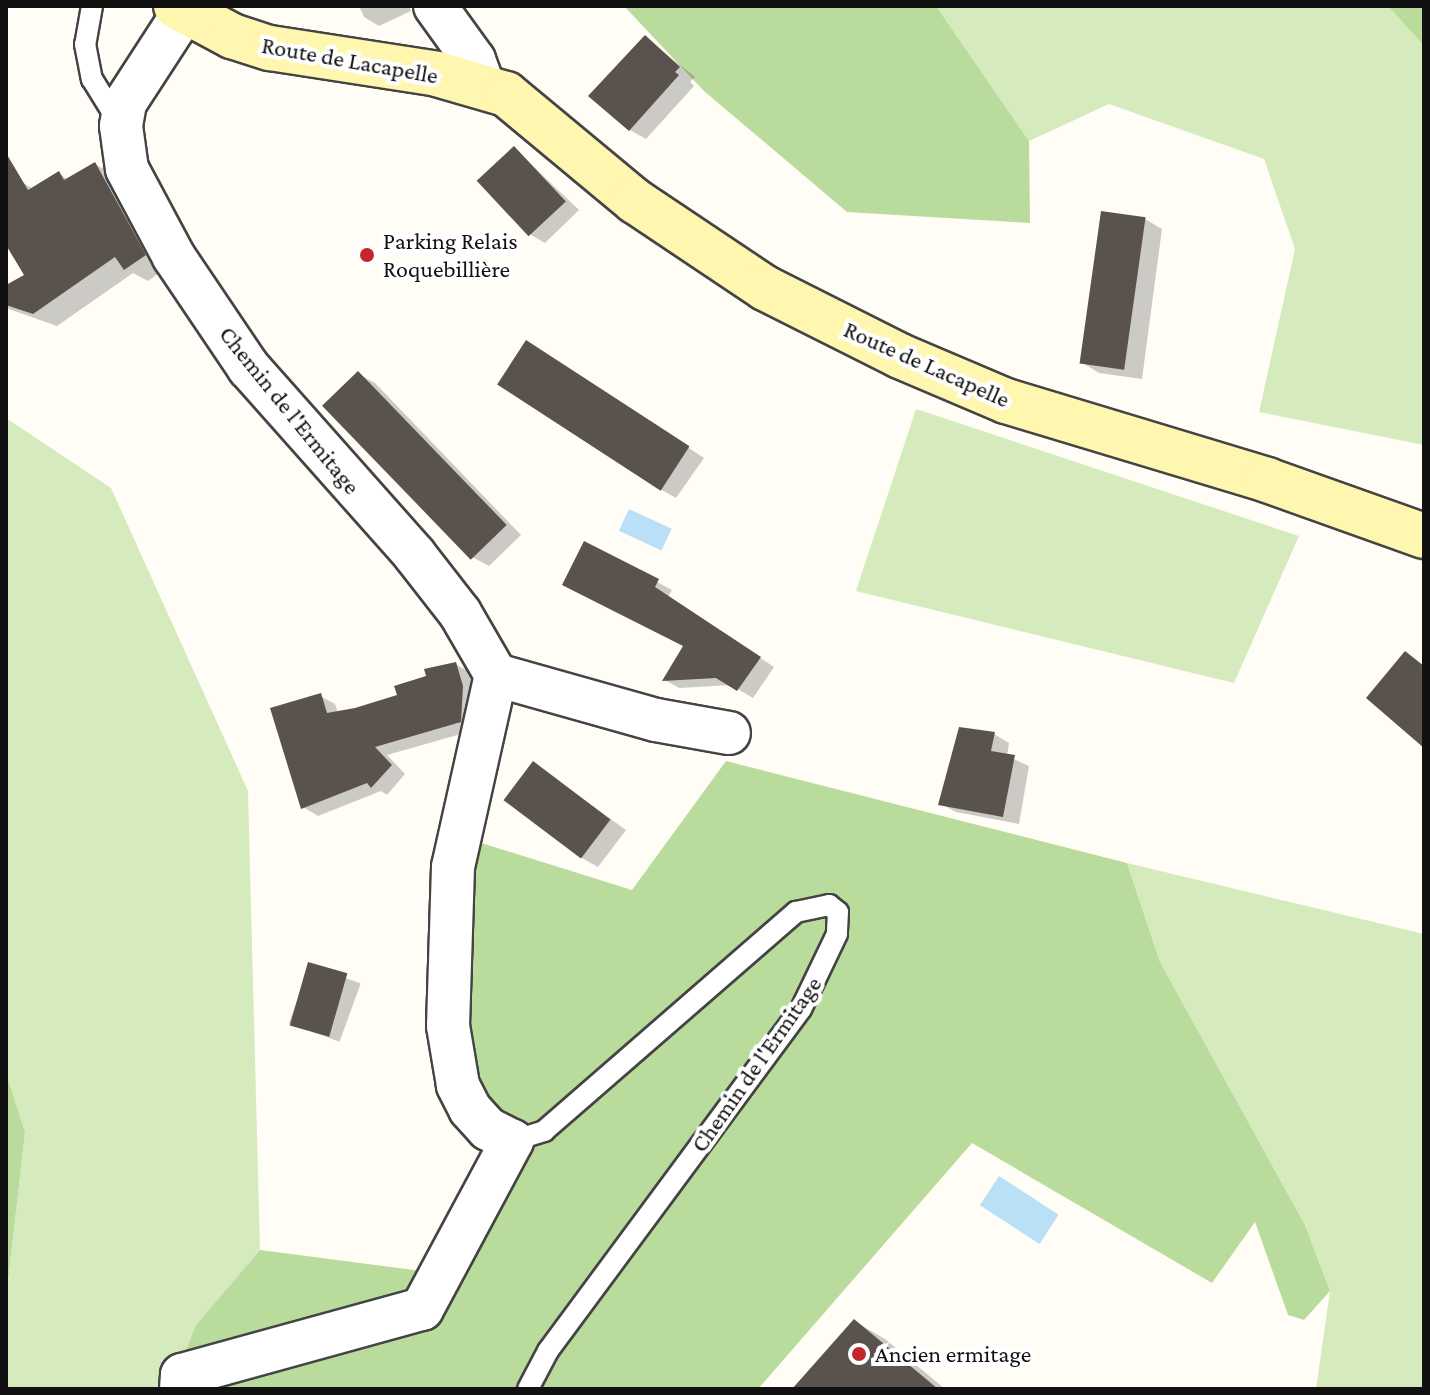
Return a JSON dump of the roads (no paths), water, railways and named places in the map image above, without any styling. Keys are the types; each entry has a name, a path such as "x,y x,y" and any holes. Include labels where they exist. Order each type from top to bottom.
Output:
{"street":[{"name":"Route de Lacapelle","path":"435,6 474,60 484,87"},
{"name":"Chemin de l'Ermitage","path":"180,9 125,103 121,126 127,169 174,257 240,355 330,464 414,554 460,613 496,675"},
{"name":"Route de Lacapelle","path":"180,9 232,36 270,48 437,74 520,101 635,201 765,288 900,356 1006,401 1267,480 1424,536"},
{"path":"181,1389 182,1375 422,1309 512,1141 488,1129 470,1109 458,1085 448,1026 453,867 496,675 656,720 729,733"}],"lane":[{"name":"Chemin de l'Ermitage","path":"92,6 85,44 92,79 121,126"},
{"name":"Chemin de l'Ermitage","path":"512,1141 544,1131 796,912 829,905 838,912 837,934 801,1009 548,1351 528,1389"}],"water":[{"path":"629,509 672,529 661,551 619,531"},
{"path":"999,1176 1059,1215 1039,1244 980,1205"}],"place":[{"name":"Parking Relais Roquebillière","path":"367,255"},
{"name":"Ancien ermitage","path":"859,1354"}]}
